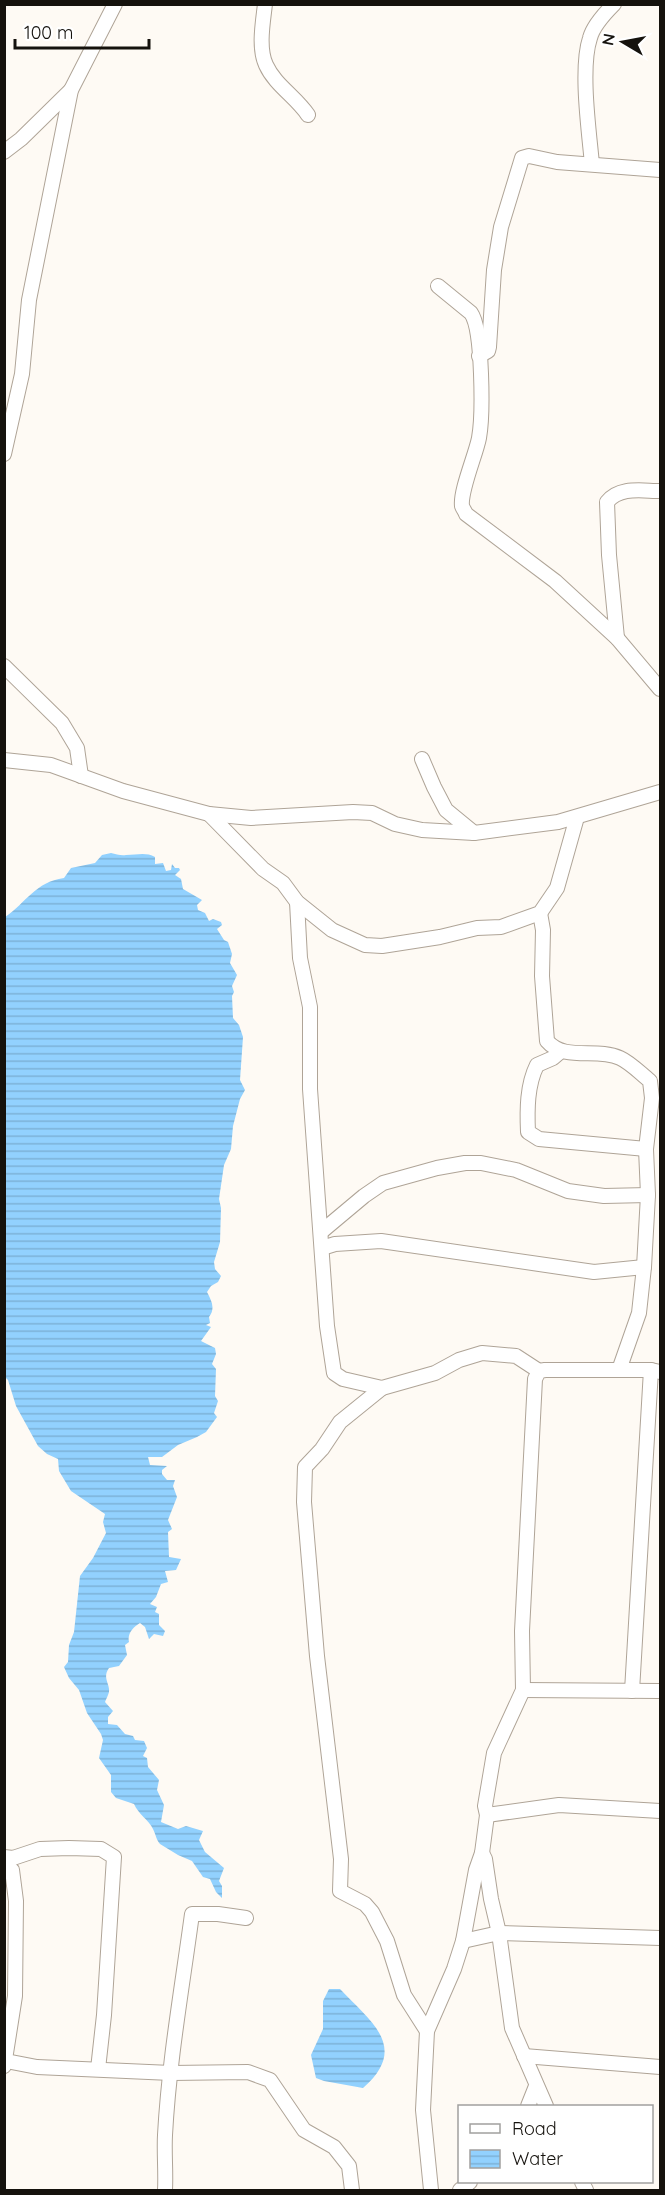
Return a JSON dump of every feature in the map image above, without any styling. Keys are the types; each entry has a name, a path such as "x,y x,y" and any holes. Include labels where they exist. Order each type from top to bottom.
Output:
{"street":[{"path":"4,454 22,374 30,300 71,90 115,4"},
{"path":"265,4 262,31 265,64 308,115"},
{"path":"592,164 587,100 587,51 590,35 614,4"},
{"path":"4,153 71,90"},
{"path":"479,356 488,351 489,347 494,270 501,227 522,158 530,156 557,162 660,170"},
{"path":"438,286 474,317 479,356 482,413 479,439 462,506 466,514 555,581 617,638 660,689"},
{"path":"617,638 609,555 607,502 613,495 622,491 660,491"},
{"path":"4,666 62,723 78,748 81,776"},
{"path":"422,759 446,810 474,833"},
{"path":"4,760 51,765 123,791 209,814 251,818 372,813 395,824 422,830 474,833 558,822 660,792"},
{"path":"209,814 263,869 283,883 297,902 332,930 365,945 382,946 440,937 477,928 501,927 540,914 557,888 577,817"},
{"path":"297,902 300,958 310,1007 310,1089 327,1326 334,1373 343,1379 382,1388"},
{"path":"540,914 543,930 542,976 547,1041 560,1052 602,1054 619,1058 655,1081 646,1149 648,1195 639,1313 619,1370"},
{"path":"560,1052 537,1065 534,1071 528,1098 528,1132 539,1139 646,1149"},
{"path":"321,1232 383,1183 465,1163 481,1163 516,1170 568,1191 604,1196 648,1195"},
{"path":"322,1248 335,1244 381,1241 594,1272 644,1267"},
{"path":"427,2031 404,1995 387,1941 372,1912 365,1904 340,1892 341,1859 317,1656 304,1502 305,1467 322,1449 340,1422 382,1388 435,1373 459,1360 482,1353 516,1356 539,1371 656,1371 632,1691"},
{"path":"431,2190 423,2110 427,2031 454,1970 463,1941 476,1870 482,1853 487,1815 485,1806 494,1753 523,1690 522,1631 533,1396 535,1379 539,1371"},
{"path":"523,1690 660,1691"},
{"path":"487,1815 559,1805 660,1811"},
{"path":"4,1857 14,1858 40,1849 69,1848 101,1849 114,1857 104,2015 98,2069"},
{"path":"482,1853 500,1933 512,2028 546,2105"},
{"path":"4,1864 12,1870 16,1901 5,2063 36,2067 171,2073 248,2072 270,2080 303,2130 334,2147 349,2166 352,2190"},
{"path":"165,2190 167,2165 165,2137 171,2073 192,1914 218,1914 246,1918"},
{"path":"463,1941 500,1933 660,1938"},
{"path":"524,2056 660,2067"},
{"path":"528,2105 536,2086"}],"water":[{"path":"111,853 148,855 155,857 155,864 163,863 166,871 171,870 172,864 175,868 179,868 180,870 175,875 181,879 183,889 202,900 197,905 198,910 205,913 209,921 213,919 221,922 222,925 217,929 228,942 232,954 230,963 237,975 232,986 234,992 232,996 233,1018 239,1025 243,1037 240,1080 245,1090 240,1099 233,1126 231,1149 224,1165 219,1199 220,1242 214,1262 215,1269 221,1276 207,1292 212,1307 210,1323 206,1325 211,1327 201,1341 215,1348 216,1354 212,1364 216,1369 215,1396 218,1401 214,1413 217,1417 206,1432 178,1445 162,1457 148,1457 150,1465 167,1466 162,1470 162,1474 167,1480 175,1480 173,1486 177,1497 168,1520 172,1529 168,1532 169,1557 181,1559 176,1570 165,1571 168,1582 161,1584 156,1597 150,1604 157,1607 155,1612 159,1614 159,1625 165,1631 163,1636 154,1634 149,1639 145,1627 140,1623 133,1629 129,1642 125,1645 127,1655 119,1666 109,1668 107,1672 109,1692 105,1702 113,1711 108,1717 108,1724 117,1725 135,1740 144,1741 147,1748 143,1756 147,1758 148,1767 159,1780 157,1790 164,1805 161,1822 178,1829 186,1826 203,1831 199,1840 205,1852 224,1868 219,1881 222,1886 222,1898 216,1892 210,1879 203,1877 192,1861 160,1844 151,1826 134,1804 116,1798 111,1792 111,1775 99,1758 103,1740 101,1734 87,1713 79,1690 69,1678 64,1667 68,1662 69,1645 74,1632 80,1576 93,1558 106,1533 103,1522 105,1514 71,1491 59,1471 58,1459 47,1454 38,1446 16,1406 5,1377 5,917 38,888 64,878 71,868 95,863 102,855"},
{"path":"329,1989 340,1989 363,2012 380,2035 384,2047 383,2060 377,2073 363,2088 316,2078 311,2055 323,2029 323,2001"}]}
